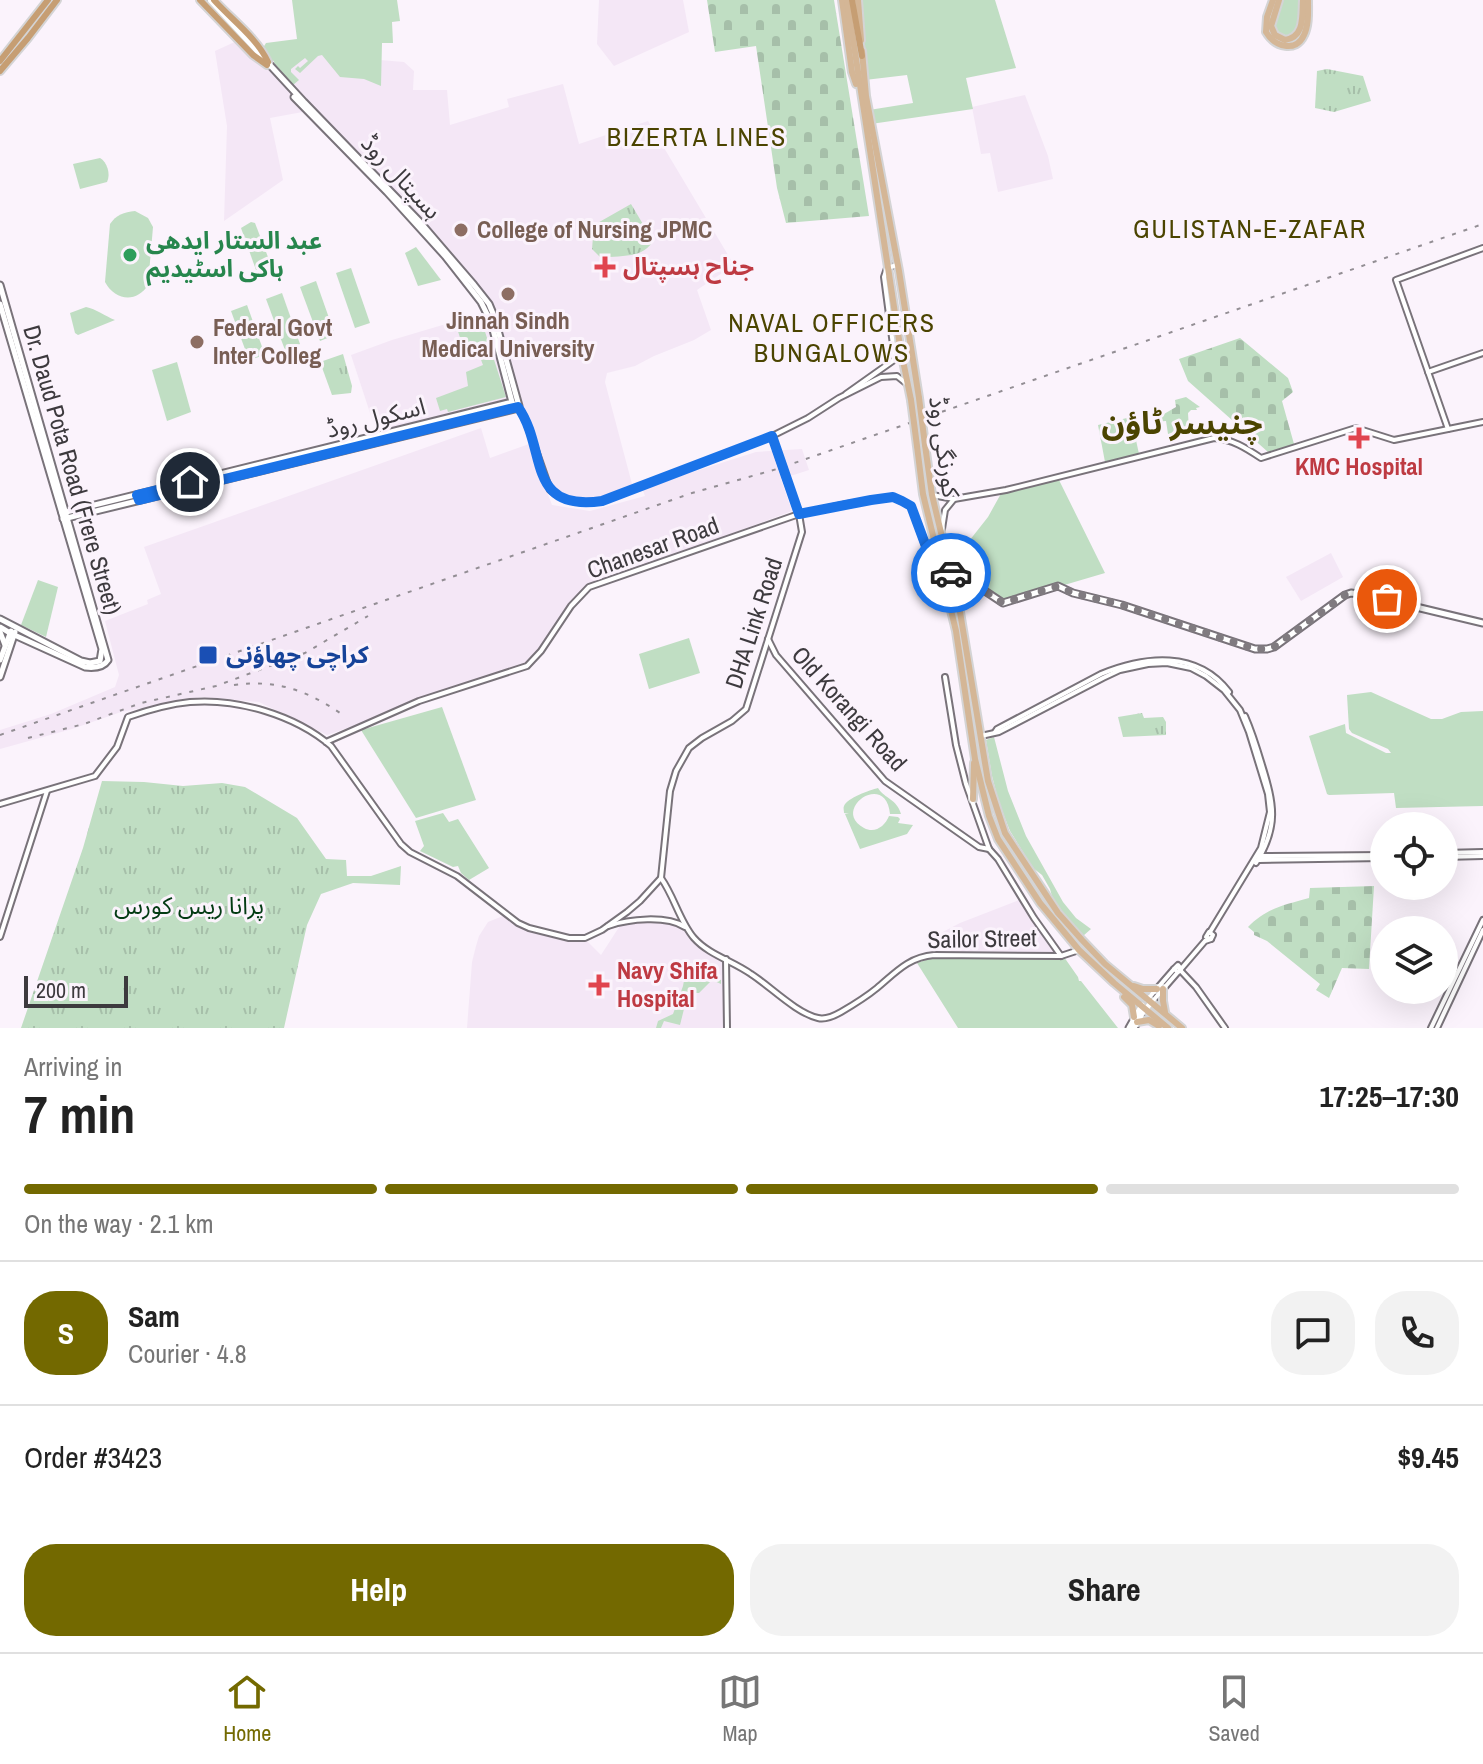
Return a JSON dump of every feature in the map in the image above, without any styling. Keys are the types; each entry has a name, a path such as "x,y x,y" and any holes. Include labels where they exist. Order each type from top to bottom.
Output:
{"highway":[{"path":"0,61 48,0"},
{"path":"0,71 57,0"},
{"path":"207,0 253,55 267,64"},
{"path":"207,0 254,42 267,64"},
{"path":"850,0 862,56"}],"main road":[{"name":"ہسپتال روڈ","path":"207,0 260,55 302,105 399,205 481,302 491,322 512,402"},
{"name":"کورنگی روڈ","path":"850,0 898,265 921,446 923,494 956,631 982,790 998,839 1040,903 1079,950 1168,1028"},
{"path":"850,0 852,72 860,95"},
{"path":"1276,0 1267,17 1266,32 1275,43 1293,46 1306,31 1306,0"},
{"path":"854,25 860,95"},
{"name":"ہسپتال روڈ","path":"267,64 412,213 489,304 500,333 518,407"},
{"name":"کورنگی روڈ","path":"860,95 900,346 915,399"},
{"name":"Dr. Daud Pota Road (Frere Street)","path":"0,285 102,649 103,662"},
{"name":"Dr. Daud Pota Road (Frere Street)","path":"0,304 45,460 65,515"},
{"name":"اسکول روڈ","path":"65,515 325,452 512,402"},
{"name":"اسکول روڈ","path":"378,438 518,407"},
{"name":"کورنگی روڈ","path":"921,446 958,603 988,781 1005,833 1058,913 1105,964 1149,1001"},
{"path":"948,562 1003,603 1058,586 1255,649 1274,647 1351,593 1483,623"},
{"path":"958,603 963,587 970,581"},
{"path":"0,619 33,643 85,667 95,668 103,662"},
{"path":"5,646 0,630 13,631 87,663 103,662"},
{"path":"3,663 5,646 13,631"},
{"path":"0,677 13,631"},
{"path":"3,663 13,645 33,643"},
{"path":"973,799 975,759"},
{"path":"1114,983 1132,1005 1133,1024"},
{"path":"1131,985 1160,989 1167,1015"},
{"path":"1133,1024 1149,1001 1182,1028"},
{"path":"1133,1024 1151,1020 1162,1028"}],"street":[{"path":"1448,429 1396,280 1483,248"},
{"path":"512,402 527,425 550,490 576,502 602,501 772,436 808,418 891,364 894,359 884,277 889,267 898,265"},
{"path":"1428,372 1483,353"},
{"path":"844,395 887,375 901,378 910,390"},
{"path":"932,495 954,499 1006,490 1214,438 1241,445 1261,458 1356,428 1394,440 1483,422"},
{"name":"DHA Link Road","path":"661,878 670,791 676,771 689,748 746,709 802,532 799,514 772,436"},
{"name":"Chanesar Road","path":"326,742 419,701 527,666 541,651 571,606 589,587 799,514 893,497 911,506 931,562 935,569 943,572"},
{"path":"941,534 945,510 954,499"},
{"path":"943,572 970,581"},
{"name":"Old Korangi Road","path":"768,638 776,655 885,781 979,847 989,849"},
{"path":"981,736 995,732 1101,674 1152,660 1180,661 1192,665 1225,688 1242,709 1250,727 1272,798 1273,813 1267,844 1257,857"},
{"path":"945,677 956,745 989,849 1061,956"},
{"path":"1149,1001 1210,935 1257,857 1267,833 1270,812 1268,796 1249,732 1240,710 1225,688"},
{"path":"0,804 95,776 117,747 128,717 170,705 218,702 255,708 296,724 326,742"},
{"name":"Sailor Street","path":"326,742 405,849 457,876 518,923 579,939 630,920 674,922 689,931 699,943 750,973 799,1009 820,1018 838,1014 878,987 900,967 924,956 1061,956 1079,950"},
{"path":"0,937 47,791"},
{"path":"979,847 987,841"},
{"path":"1458,855 1483,854"},
{"path":"1257,857 1370,856"},
{"path":"606,927 640,901 661,878 689,931"},
{"path":"1434,1028 1483,920"},
{"path":"1434,1028 1483,930"},
{"path":"726,959 727,1028"},
{"path":"1179,969 1225,1028"}],"shaded area":[{"path":"599,0 683,0 689,32 614,66 597,44"},
{"path":"239,40 308,111 270,118 283,180 224,221 227,126 215,51"},
{"path":"339,47 380,60 404,62 414,71 413,90 447,90 450,125 509,107 507,99 563,84 579,144 648,121 734,265 697,290 711,330 635,366 607,373 605,382 632,484 591,499 574,498 550,487 489,304 268,63"},
{"path":"1025,95 1048,156 1053,179 998,192 990,153 981,154 972,107"},
{"path":"483,313 507,399 376,431 351,355"},
{"path":"481,428 490,458 529,444 552,505 590,511 645,496 642,488 756,452 802,449 809,470 781,479 792,511 589,587 527,666 327,735 259,702 201,697 121,712 0,749 0,730 51,714 115,687 119,675 105,621 148,604 147,600 161,594 144,547"},
{"path":"1331,553 1343,577 1301,601 1286,577"},
{"path":"1019,900 1057,954 953,954 939,934 960,923"},
{"name":"Navy Shifa Hospital","path":"503,916 569,940 587,941 601,955 623,921 673,924 687,928 699,943 726,959 727,1028 467,1028 472,962 479,936 488,922"}],"green space":[{"path":"292,0 397,0 400,21 392,22 393,43 382,43 381,86 364,79 340,77 322,55 300,73 295,69 308,61 305,58 291,69 299,80 293,85 274,61 261,51 266,43 297,39"},
{"path":"707,0 834,0 869,216 786,223 777,188 756,46 715,52"},
{"path":"859,0 995,0 1016,68 966,78 973,109 871,124 869,110 913,103 907,75 865,80"},
{"path":"1283,0 1299,0 1297,26 1291,35 1282,34 1274,27"},
{"path":"1327,69 1363,76 1371,101 1334,112 1315,108 1317,71"},
{"path":"100,158 108,168 107,182 80,189 73,164"},
{"path":"631,204 653,241 637,253 601,258 592,249 594,225"},
{"path":"135,211 148,218 153,227 148,285 138,295 126,297 114,293 105,282 110,224 121,214"},
{"path":"255,223 271,265 256,270 241,228"},
{"path":"416,247 441,280 418,286 405,253"},
{"path":"351,268 370,323 355,328 336,273"},
{"path":"316,281 335,335 320,341 300,287"},
{"path":"282,293 300,344 285,350 266,299"},
{"path":"247,305 265,355 249,360 231,311"},
{"path":"86,307 115,320 78,335 70,313"},
{"path":"479,313 506,397 448,412 447,409 440,411 436,398 468,386 466,372 483,365 478,352 463,356 461,347 472,344 471,341 462,344 455,322"},
{"path":"1240,338 1288,378 1293,392 1282,401 1294,444 1268,452 1188,381 1179,359"},
{"path":"343,354 351,393 332,395 320,362"},
{"path":"177,362 191,412 167,421 152,370"},
{"path":"1186,397 1200,407 1188,413 1189,430 1168,434 1166,421 1153,422 1156,405 1164,414 1176,407 1175,400"},
{"path":"1131,417 1139,454 1105,462 1098,425"},
{"path":"1057,476 1105,573 1003,603 951,564 988,517 1003,490"},
{"path":"38,580 58,587 46,637 21,625"},
{"path":"689,638 700,673 649,689 639,654"},
{"path":"1371,692 1431,719 1483,711 1483,806 1396,808 1394,793 1327,794 1309,736 1345,724 1346,733 1391,753 1349,729 1347,695"},
{"path":"442,707 476,800 416,818 361,730"},
{"path":"1142,713 1144,718 1163,717 1166,735 1123,737 1118,717"},
{"path":"994,737 1008,791 1026,836 1063,902 1076,918 1091,929 1083,936 1064,916 1042,875 1033,868 1010,831 992,776 986,740"},
{"name":"پرانا ریس کورس","path":"102,781 183,786 222,783 245,787 297,818 326,859 346,860 347,876 371,876 401,866 400,885 353,883 321,894 307,925 284,1028 21,1028 83,848"},
{"path":"878,788 897,805 901,814 890,814 886,801 879,795 871,794 856,804 853,812 855,820 872,830 882,826 889,816 898,817 898,823 913,825 907,834 860,849 844,807 854,797"},
{"path":"443,813 449,822 458,819 489,868 469,880 458,866 453,867 420,851 424,846 415,821"},
{"path":"1370,886 1370,900 1373,900 1369,969 1342,968 1329,998 1316,990 1320,984 1267,941 1254,935 1248,927 1269,911 1309,898 1310,888"},
{"path":"935,957 1064,957 1079,981 1118,1028 958,1028 917,963"},
{"path":"686,970 721,980 721,984 712,980 699,993 688,993 680,1025 664,1021 661,1028 656,1028 658,1021 673,1014"}],"railway":[{"path":"0,735 692,493 777,469 1483,224"},
{"path":"28,738 84,724 141,703 216,686 305,653 368,616"},
{"path":"234,685 265,684 292,689 317,699 343,715"}],"way so far":[{"path":"951,573 967,579 1003,603 1058,586 1247,648 1262,650 1274,647 1345,595 1359,593 1387,599"}],"place":[{"name":"College of Nursing JPMC","path":"461,230"},
{"name":"عبد الستار ایدھی ہاکی اسٹیدیم","path":"130,255"},
{"name":"جناح ہسپتال","path":"605,267"},
{"name":"Jinnah Sindh Medical University","path":"508,294"},
{"name":"Federal Govt Inter Colleg","path":"197,342"},
{"name":"KMC Hospital","path":"1359,438"},
{"name":"کراچی چھاؤنی","path":"208,655"},
{"name":"Navy Shifa Hospital","path":"599,985"}],"district":[{"name":"BIZERTA LINES","path":"697,137"},
{"name":"GULISTAN-E-ZAFAR","path":"1250,229"},
{"name":"NAVAL OFFICERS BUNGALOWS","path":"832,338"},
{"name":"چنیسر ٹاؤن","path":"1182,423"}],"route":[{"path":"190,482 137,495 139,500 518,407 546,484 554,494 576,502 602,501 772,436 799,514 893,497 911,506 934,568 951,573"}]}
